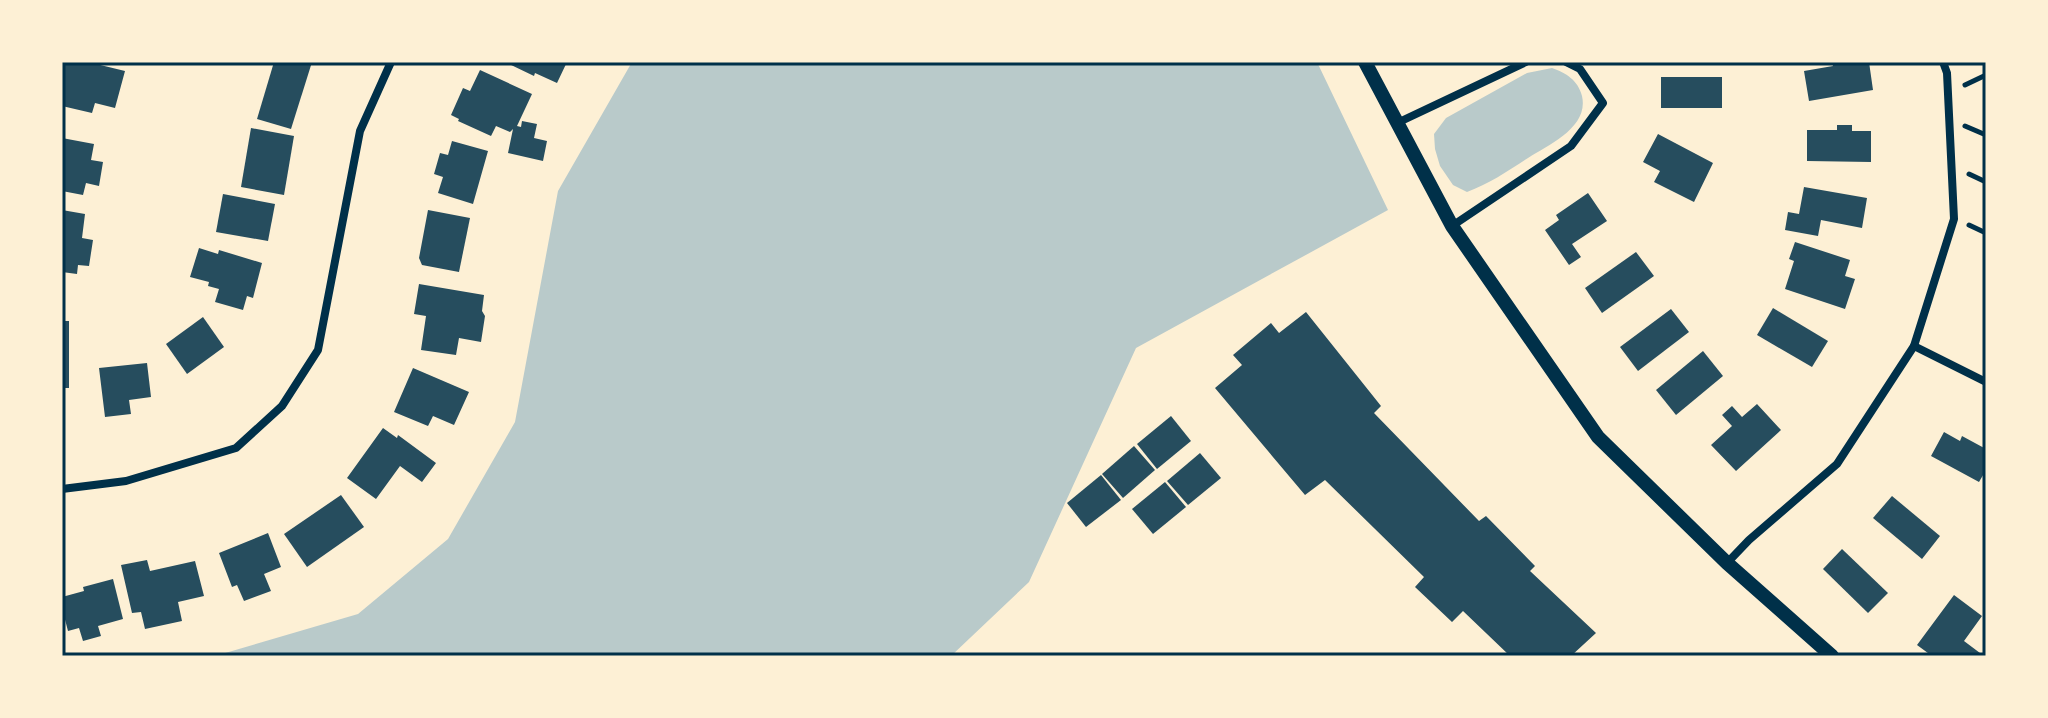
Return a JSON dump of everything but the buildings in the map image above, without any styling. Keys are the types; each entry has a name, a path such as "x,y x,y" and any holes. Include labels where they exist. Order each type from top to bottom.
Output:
{"street":[{"path":"62,489 126,481 236,448 282,406 318,350 360,131 391,62"},
{"path":"1365,62 1452,226 1598,437 1727,563 1832,656"},
{"path":"1397,123 1526,62"},
{"path":"1452,226 1571,146 1603,103 1580,69 1566,62"},
{"path":"1727,563 1837,464 1914,346 1954,219 1947,73 1943,62"},
{"path":"1914,346 1986,382"}],"path":[{"path":"1965,126 1986,135"}],"shaded area":[{"path":"632,62 1317,62 1388,210 1136,348 1029,582 951,656 215,656 358,614 448,539 515,422 558,191"},
{"path":"1552,68 1571,78 1580,90 1583,107 1574,126 1557,140 1483,185 1467,192 1453,185 1440,166 1435,149 1434,134 1446,118 1527,73"}]}
